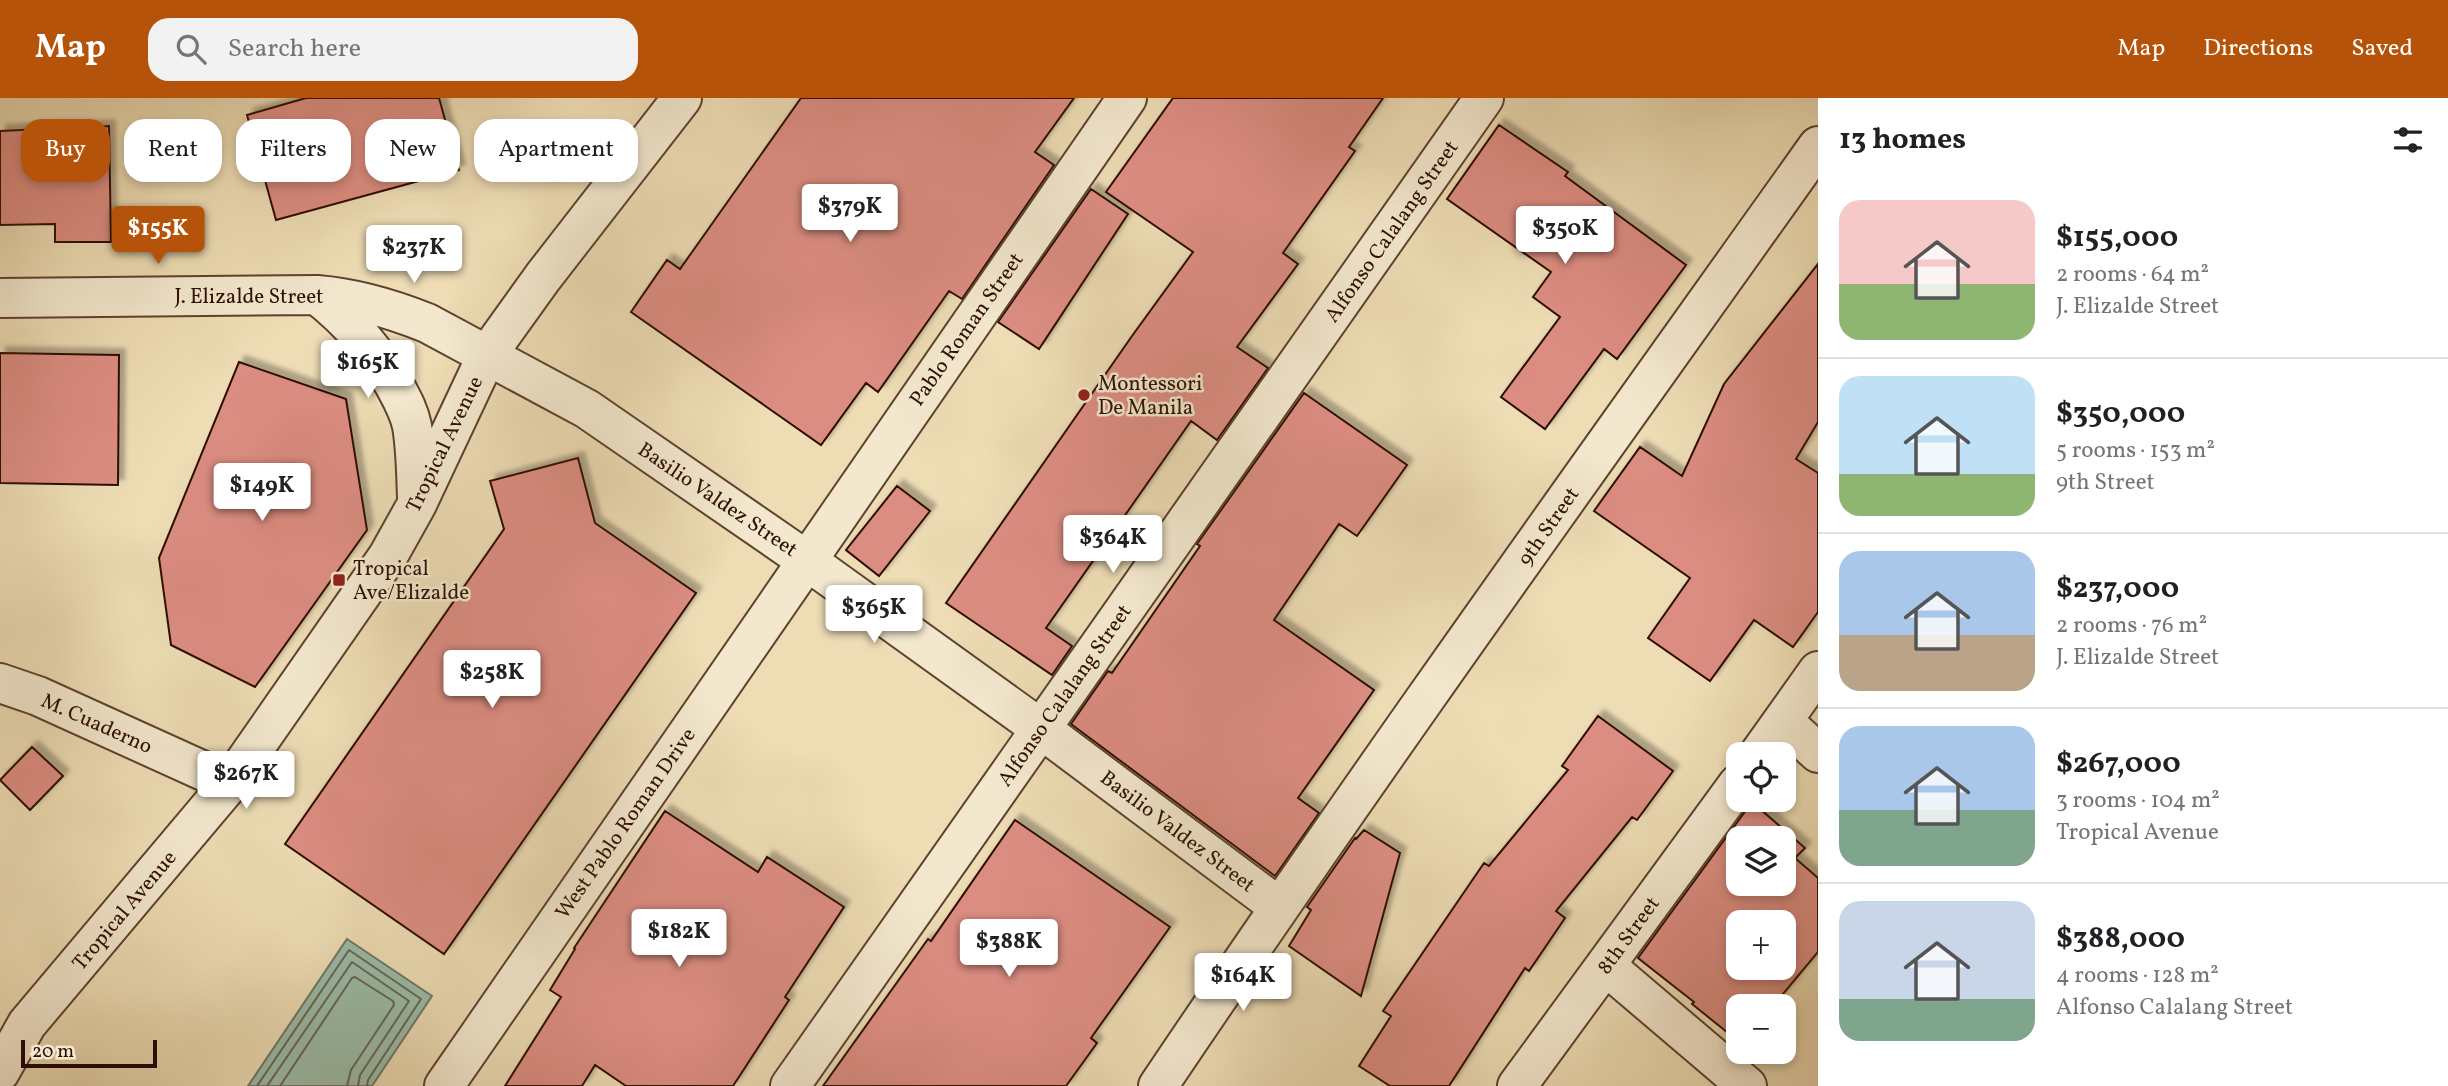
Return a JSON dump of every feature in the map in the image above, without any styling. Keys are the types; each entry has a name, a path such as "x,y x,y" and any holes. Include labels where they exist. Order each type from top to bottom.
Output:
{"street":[{"name":"Tropical Avenue","path":"0,1072 27,1024 230,783 388,556 417,504 486,355 682,98"},
{"name":"Pablo Roman Street","path":"806,560 1126,98"},
{"name":"Alfonso Calalang Street","path":"790,1086 1484,98"},
{"name":"9th Street","path":"1158,1086 1279,907 1818,145"},
{"path":"317,295 364,338 381,359 404,403 415,445 417,504"},
{"name":"J. Elizalde Street","path":"0,298 338,296 403,313 486,355"},
{"name":"Basilio Valdez Street","path":"486,355 587,410 806,560 1041,729 1279,907"},
{"name":"West Pablo Roman Drive","path":"444,1086 806,560"},
{"path":"1768,742 1818,671"},
{"name":"M. Cuaderno","path":"0,683 38,696 230,783"},
{"path":"1783,721 1818,753"},
{"name":"8th Street","path":"1517,1086 1726,800"},
{"path":"1606,966 1747,1086"}],"water":[{"path":"347,939 432,996 372,1086 248,1086"}],"building":[{"path":"306,98 439,98 445,119 365,119 365,182 415,182 276,220 266,182 351,182 351,119 248,119 247,115"},
{"path":"801,98 1074,98 1035,152 1054,165 962,299 949,291 878,392 866,383 821,445 631,312 667,260 680,269"},
{"path":"1173,98 1383,98 1349,147 1355,151 1283,253 1298,264 1237,347 1268,368 1217,440 1191,421 1046,628 1072,646 1052,675 946,603 1193,252 1106,192"},
{"path":"1499,125 1568,172 1565,176 1686,265 1617,359 1604,349 1545,429 1501,397 1560,317 1533,297 1551,272 1447,199"},
{"path":"21,130 21,182 110,182 111,242 55,242 55,224 0,225 0,131"},
{"path":"1091,189 1128,214 1039,349 998,322"},
{"path":"1818,264 1818,422 1796,459 1818,473 1818,612 1793,647 1754,620 1710,681 1648,638 1690,578 1594,511 1640,447 1682,476 1724,384"},
{"path":"0,353 119,355 118,485 0,483"},
{"path":"239,362 346,399 367,530 255,687 171,645 159,558"},
{"path":"1304,393 1407,465 1357,536 1339,524 1274,620 1374,690 1298,798 1319,813 1275,876 1071,724 1108,671 1112,673 1200,546 1197,544"},
{"path":"578,458 595,523 696,593 444,954 285,844 504,529 490,481"},
{"path":"897,486 930,511 879,576 846,550"},
{"path":"1598,716 1673,771 1637,820 1632,817 1556,911 1565,918 1529,971 1525,968 1449,1086 1390,1086 1359,1066 1391,1016 1383,1011 1484,863 1489,866 1568,770 1562,766"},
{"path":"32,747 63,776 30,810 0,780"},
{"path":"665,811 758,872 767,857 844,907 785,997 789,1000 733,1086 626,1086 595,1065 582,1086 505,1086 561,997 550,990 574,948"},
{"path":"1745,812 1764,812 1780,826 1734,826"},
{"path":"1015,820 1170,927 1091,1038 1097,1043 1066,1086 823,1086 928,939 931,941"},
{"path":"1364,830 1400,853 1361,996 1289,946 1311,910 1307,907 1355,838"},
{"path":"1726,838 1726,896 1796,896 1796,859 1818,878 1818,952 1796,978 1796,910 1726,910 1726,980 1795,980 1783,994 1726,994 1726,1031 1692,1004 1694,1002 1638,958"},
{"path":"1796,840 1805,848 1796,857"}],"place":[{"name":"Montessori De Manila","path":"1084,395"},
{"name":"Tropical Ave/Elizalde","path":"339,580"}]}
